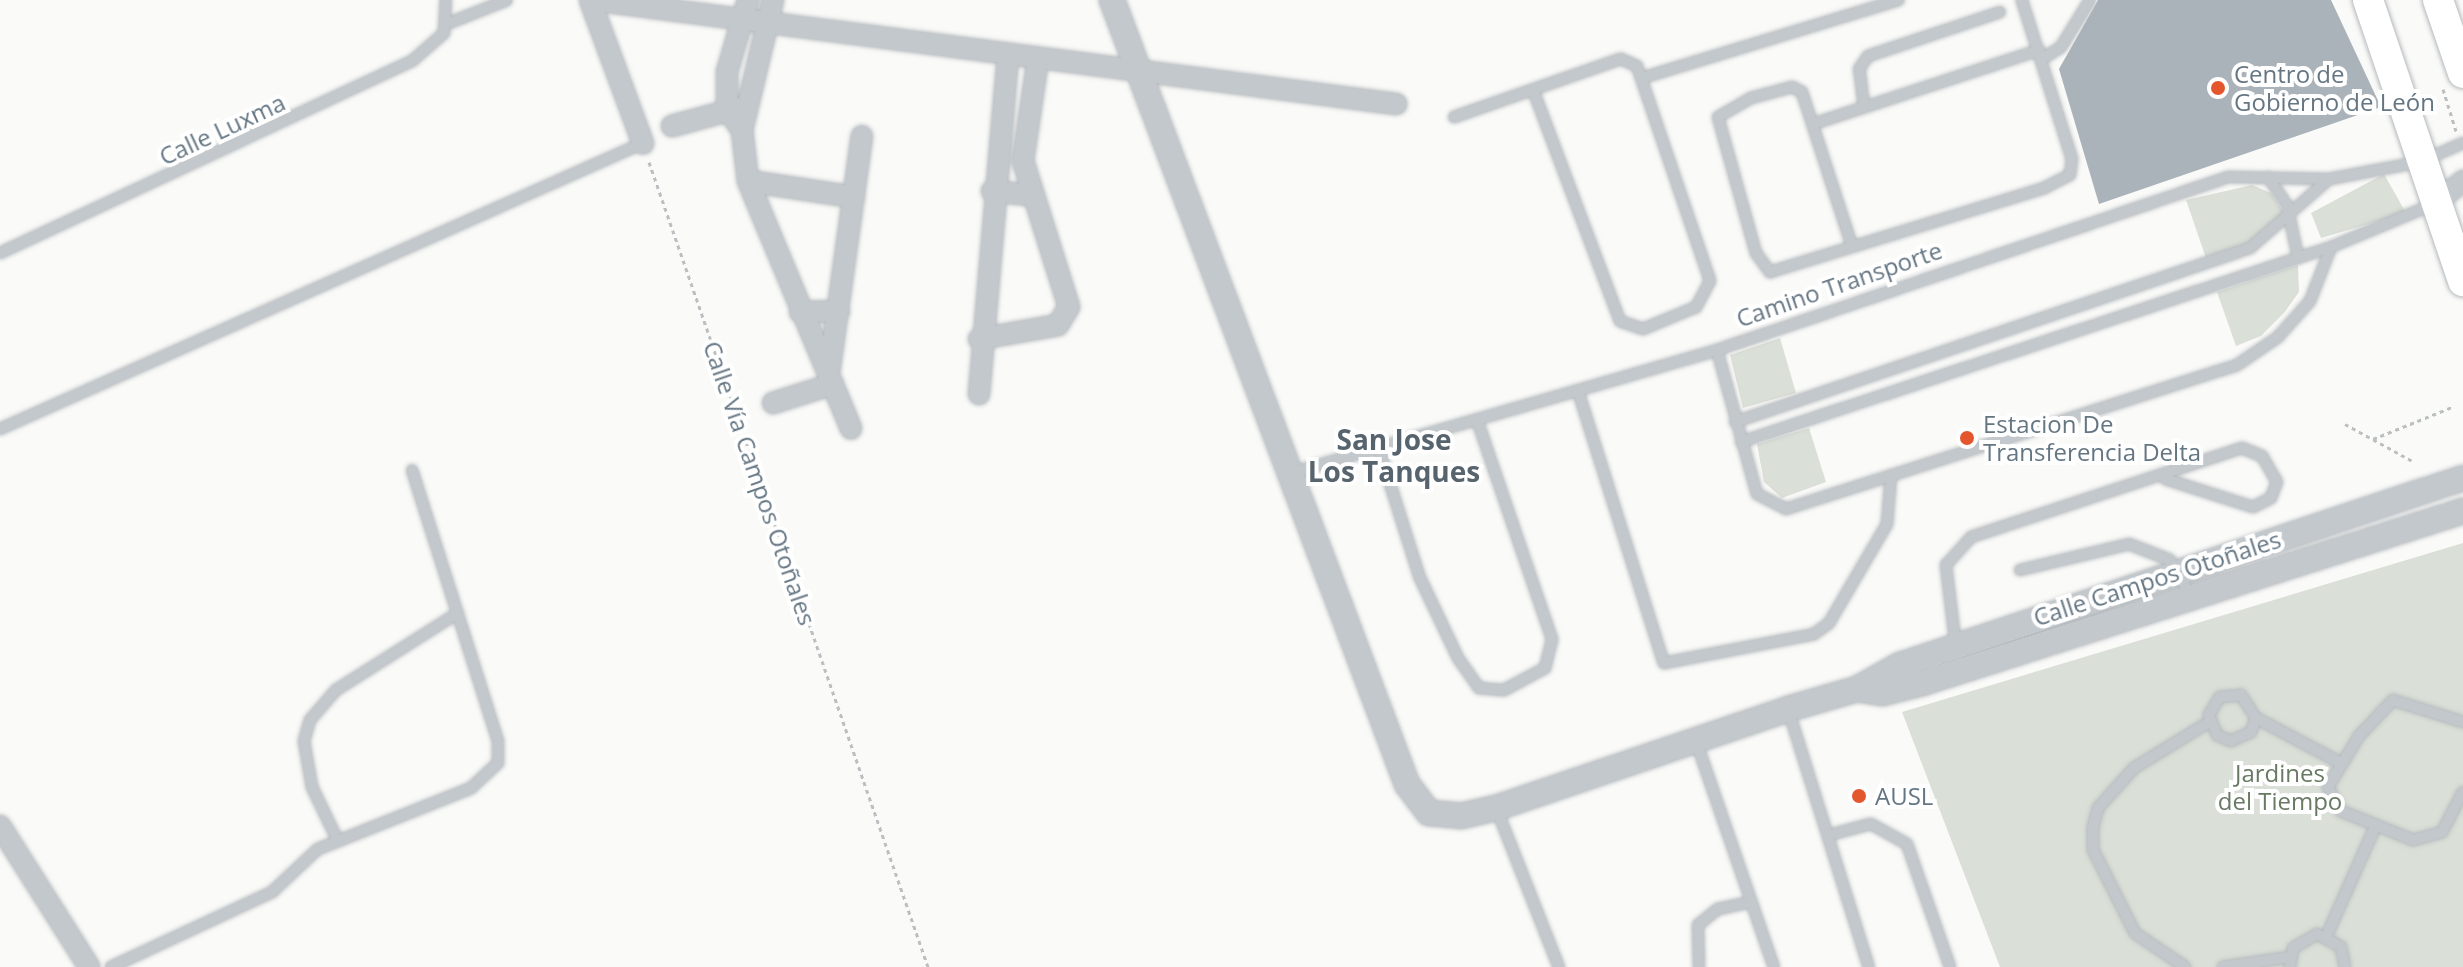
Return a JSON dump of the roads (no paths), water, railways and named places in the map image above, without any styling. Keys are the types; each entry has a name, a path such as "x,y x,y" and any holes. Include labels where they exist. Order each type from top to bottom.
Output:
{"main road":[{"path":"2368,0 2420,162 2463,281"},
{"path":"2438,0 2463,73"}],"street":[{"path":"643,143 592,0 746,9 768,21 1396,104"},
{"path":"773,0 750,107 742,130 748,181 800,312 851,428"},
{"path":"1112,0 1136,72 1295,472"},
{"path":"742,130 727,109 727,72 746,9"},
{"path":"979,394 979,339 1008,54"},
{"path":"979,339 1058,325 1069,307 1030,195 1023,161 1038,58"},
{"path":"672,126 727,109 750,107"},
{"path":"831,379 862,136"},
{"path":"748,181 854,197"},
{"path":"2435,203 2463,181"},
{"path":"992,191 1030,195"},
{"path":"800,312 839,311"},
{"path":"773,403 831,379"},
{"name":"Calle Campos Otoñales","path":"1295,472 1407,784 1419,806 1442,817 1496,808 1788,709 1857,689 1877,673 1954,646 2463,478"},
{"name":"Calle Campos Otoñales","path":"1857,689 1883,693 1964,670 2463,511"},
{"path":"0,826 89,967"}],"lane":[{"path":"446,0 449,23"},
{"name":"Calle Luxma","path":"0,253 412,61 449,23 507,0"},
{"path":"1645,77 1899,0"},
{"path":"1852,246 1816,123 1802,92 1792,87 1733,104 1716,127 1767,269 1852,246 2070,175 2072,159 2022,0"},
{"path":"1816,123 2061,47 2090,0"},
{"path":"1864,107 1859,69 1868,56 2000,12"},
{"path":"1454,117 1534,92 1621,59 1645,77 1710,281 1696,307 1643,329 1624,326 1610,305 1534,92"},
{"path":"0,429 643,143"},
{"name":"Camino Transporte","path":"2331,247 2310,301 2278,337 2237,365 1891,475 1773,507 1757,494 1717,350 2228,177 2329,179 2420,162 2463,143"},
{"path":"2268,177 2289,220 2298,257"},
{"path":"1735,422 2190,272 2250,248 2289,220 2329,179"},
{"path":"1741,442 2331,247 2404,221 2435,203"},
{"path":"1295,472 1717,350"},
{"path":"1578,391 1664,663 1814,634 1829,623 1887,524 1891,475"},
{"path":"1379,449 1420,578 1458,658 1479,688 1504,690 1545,668 1552,639 1477,420"},
{"path":"1964,670 1954,646 1943,584 1959,545 2165,479 2242,448 2262,456 2277,482 2271,498 2253,507 2165,479"},
{"path":"111,967 272,892 337,839 471,788 498,763 498,741 412,470"},
{"path":"2020,570 2129,544 2180,570 2191,598"},
{"path":"337,839 312,787 304,741 310,720 336,690 458,613"},
{"path":"2185,967 2135,933 2093,850 2093,827 2103,801 2134,768 2209,722 2214,702 2234,694 2247,699 2256,718 2339,762"},
{"path":"2463,722 2393,700 2339,762 2328,787 2332,799 2375,827 2429,839 2458,817 2463,792"},
{"path":"1788,709 1833,834 1869,967"},
{"path":"2209,722 2217,735 2238,740 2256,718"},
{"path":"1696,741 1774,967"},
{"path":"1496,808 1559,967"},
{"path":"1833,834 1871,824 1907,844 1950,967"},
{"path":"2327,935 2375,827"},
{"path":"1699,967 1698,925 1718,909 1751,902"},
{"path":"2223,967 2290,962 2300,941 2327,935"},
{"path":"2327,935 2341,947 2345,967"}],"place":[{"name":"Centro de Gobierno de León","path":"2218,88"},
{"name":"Estacion De Transferencia Delta","path":"1967,438"},
{"name":"AUSL","path":"1859,796"}],"district":[{"name":"San Jose Los Tanques","path":"1394,455"}],"park label":[{"name":"Jardines del Tiempo","path":"2280,787"}]}
